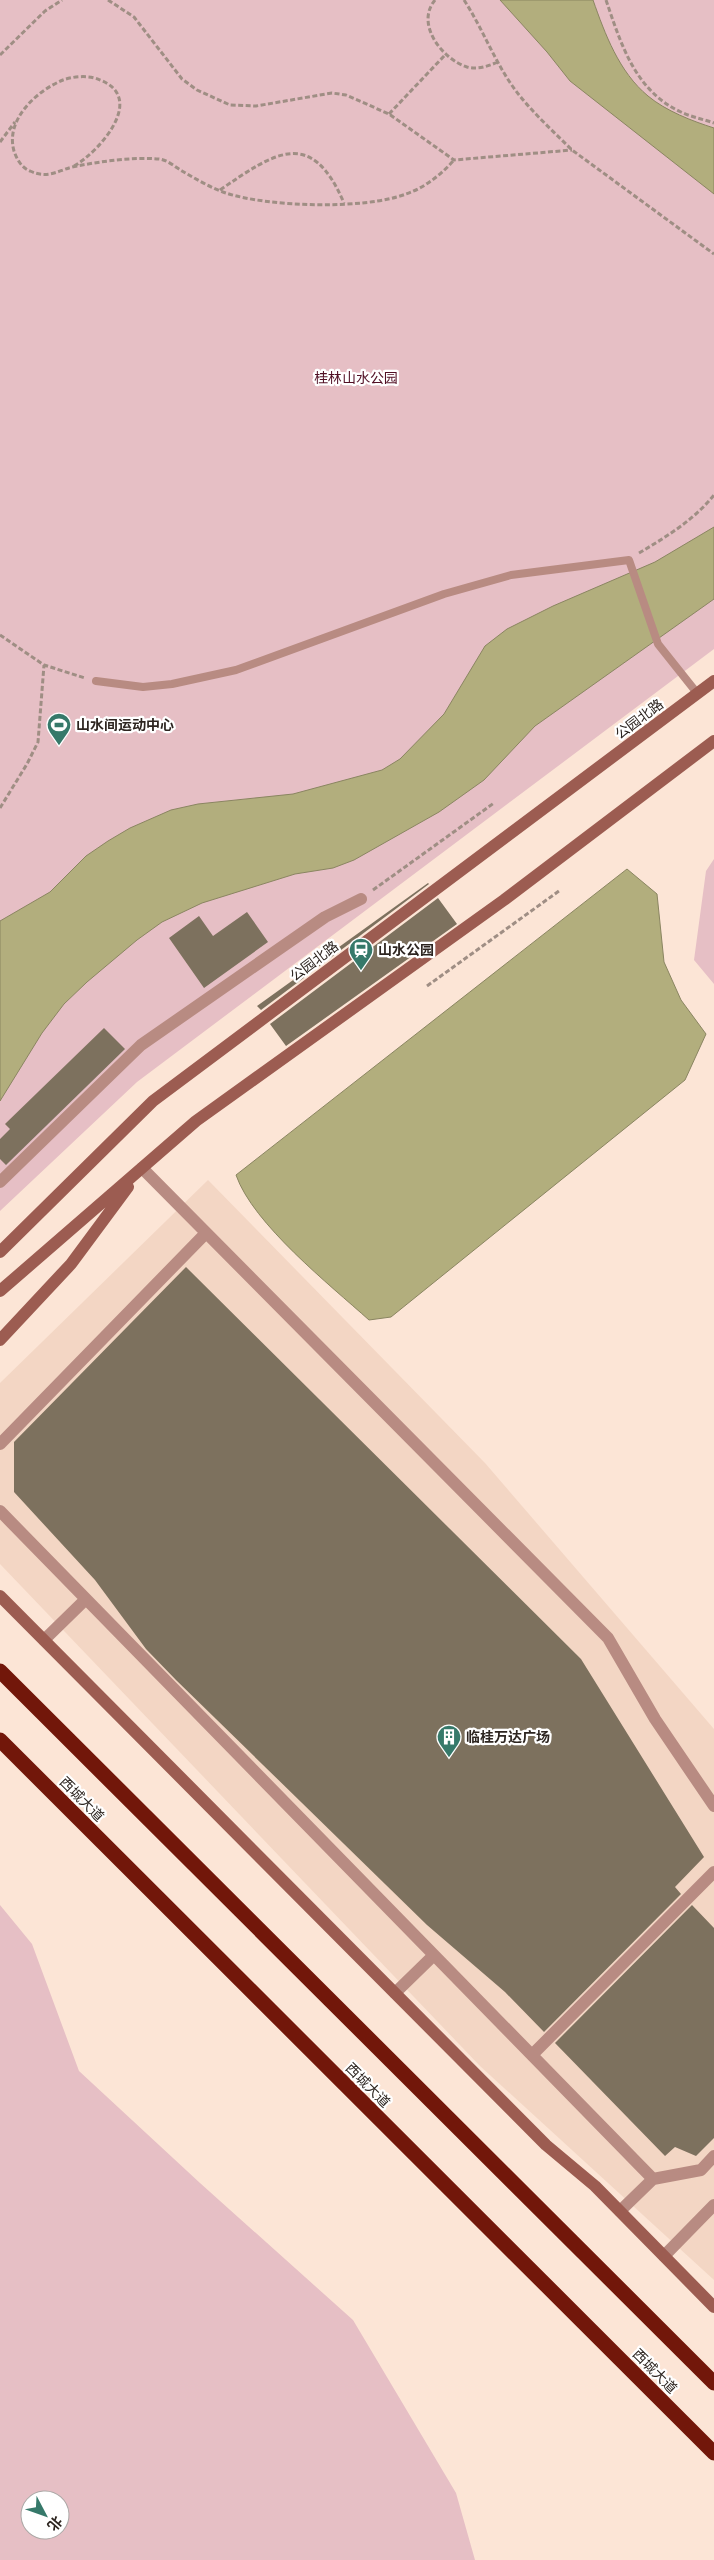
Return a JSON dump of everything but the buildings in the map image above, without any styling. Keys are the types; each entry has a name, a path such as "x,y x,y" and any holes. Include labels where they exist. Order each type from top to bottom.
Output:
{"highway":[{"path":"0,1671 714,2383"},
{"name":"西城大道","path":"0,1740 714,2453"}],"main road":[{"name":"公园北路","path":"0,1252 153,1101 714,681"},
{"path":"0,1291 196,1120 504,900 714,741"},
{"path":"0,1340 71,1264 142,1168"},
{"path":"0,1596 546,2145 595,2186 714,2307"}],"street":[{"path":"0,1182 141,1045 325,917 361,899"},
{"path":"142,1168 608,1638 655,1719 714,1806"},
{"path":"0,1444 206,1232"},
{"path":"0,1511 653,2180"},
{"path":"44,1640 86,1599"},
{"path":"532,2055 714,1872"},
{"path":"394,1993 434,1955"},
{"path":"620,2211 653,2180 700,2170 714,2156"},
{"path":"664,2256 714,2206"}],"lane":[{"path":"96,681 143,687 172,684 236,670 444,594 511,575 628,560 658,644 698,693"}],"path":[{"path":"0,55 45,11 62,0"},
{"path":"108,0 134,18 182,79 209,97 230,105 256,106 332,93 365,102 389,114 454,160 572,150"},
{"path":"435,0 429,8 428,23 434,39 445,55 468,68 484,68 498,62"},
{"path":"464,0 478,21 498,62 532,109 572,150 714,254"},
{"path":"606,0 622,49 644,86 680,112 714,123"},
{"path":"389,114 445,55"},
{"path":"0,142 44,90 64,80 89,77 108,83 119,100 117,118 100,145 74,166"},
{"path":"17,120 13,129 13,145 16,157 25,168 36,173 51,175 74,166 149,158 163,159 220,190 256,199 280,202 344,203 379,201 405,195 443,172 454,160"},
{"path":"220,190 281,154 297,152 310,158 329,174 344,203"},
{"path":"628,560 681,526 714,495"},
{"path":"0,635 44,665 96,681"},
{"path":"0,808 30,759 38,742 44,665"},
{"path":"361,899 494,803"},
{"path":"428,986 559,892"}],"shaded area":[{"path":"500,0 593,0 614,52 629,76 638,86 648,96 671,111 714,128 714,194 570,81 547,52"},
{"path":"714,527 714,599 535,726 484,780 439,812 354,860 333,868 295,874 202,903 162,922 137,940 64,1004 42,1033 0,1101 0,921 50,892 86,856 108,841 130,828 171,810 198,804 293,794 382,770 400,759 444,714 485,646 507,629 553,606 655,562"},
{"path":"627,869 657,894 664,962 681,1000 706,1034 685,1080 391,1317 369,1320 314,1272 275,1233 245,1194 236,1175"},
{"name":"临桂万达广场","path":"208,1180 485,1463 714,1729 714,2280 480,2066 0,1564 0,1383"}],"green space":[{"name":"桂林山水公园","path":"0,0 714,0 714,649 137,1082 0,1211"},
{"path":"714,859 714,984 694,960 706,871"},
{"path":"0,1905 32,1944 79,2071 200,2183 353,2320 456,2493 475,2560 0,2560"}],"place":[{"name":"山水间运动中心","path":"59,746"},
{"name":"山水公园","path":"361,971"},
{"name":"临桂万达广场","path":"449,1758"}]}
